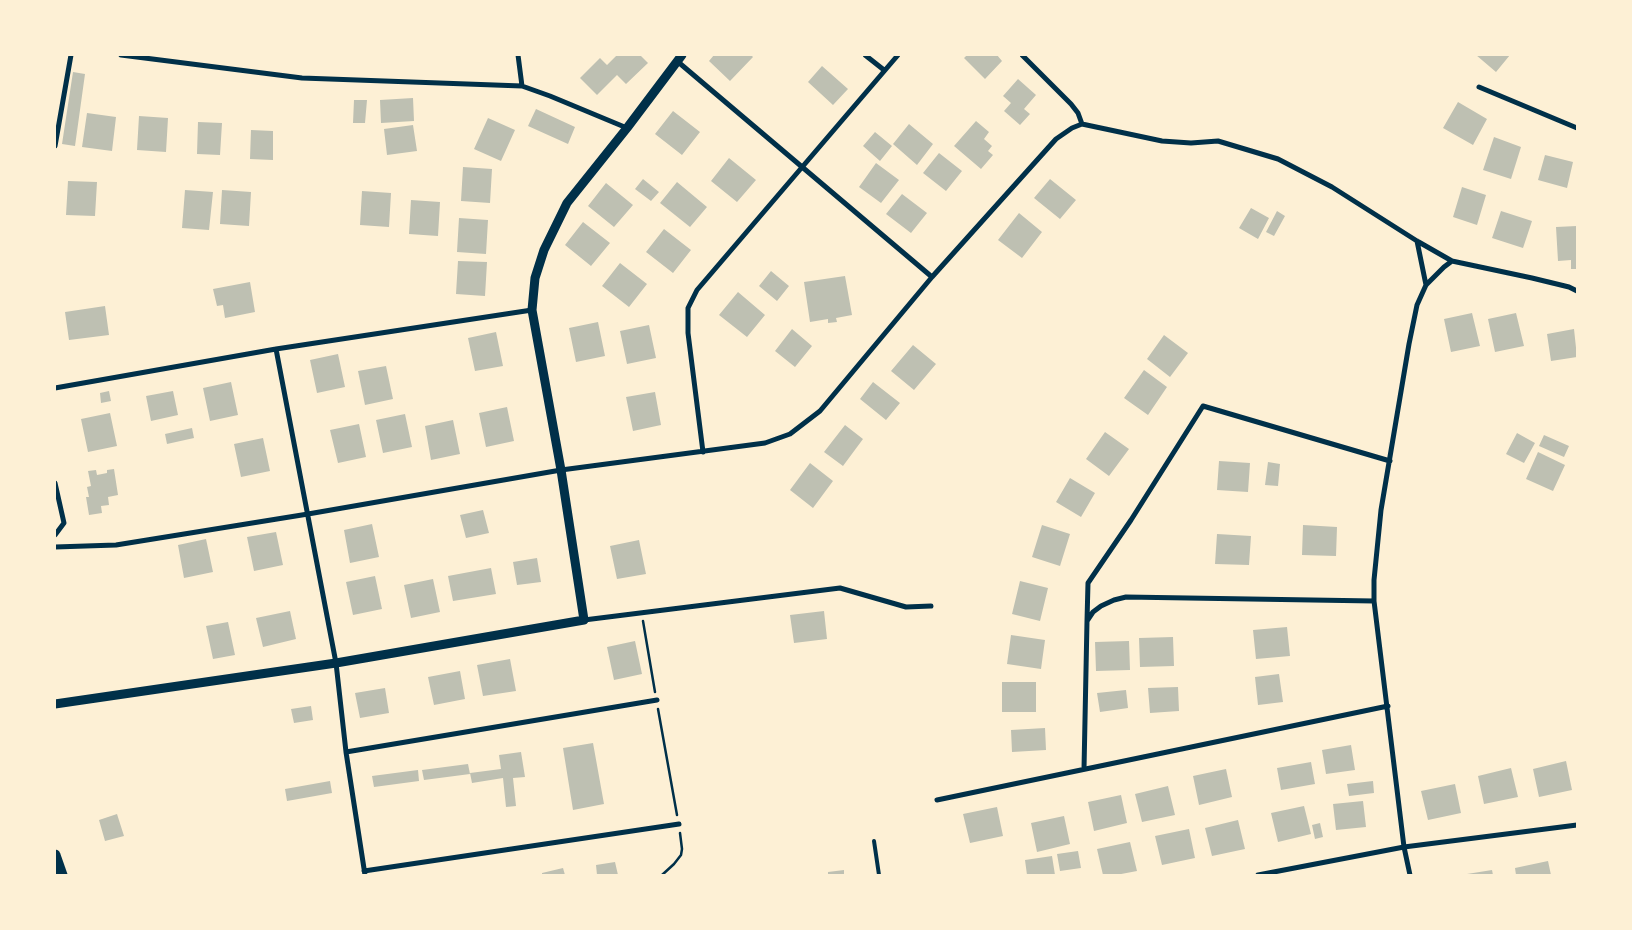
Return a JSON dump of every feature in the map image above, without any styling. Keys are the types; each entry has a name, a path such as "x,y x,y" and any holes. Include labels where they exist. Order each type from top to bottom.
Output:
{"highway":[{"path":"55,855 62,875"}],"street":[{"path":"55,146 71,55"},
{"path":"121,55 302,78 522,86 627,128"},
{"path":"518,55 522,86"},
{"path":"865,55 884,70"},
{"path":"703,452 688,333 688,308 697,290 898,55"},
{"path":"1022,55 1071,104 1078,113 1082,124"},
{"path":"584,620 561,470 532,310 535,278 544,250 567,203 627,128 679,58 801,167 932,277"},
{"path":"1479,87 1577,128"},
{"path":"55,547 116,545 561,470 765,443 790,434 820,411 932,277 1056,139 1072,128 1082,124 1162,141 1191,143 1218,141 1278,159 1332,187 1452,261 1532,278 1569,287 1577,291"},
{"path":"1417,241 1426,285"},
{"path":"1410,875 1404,847 1374,601 1374,580 1381,510 1417,305 1426,285 1452,261"},
{"path":"55,388 276,349 532,310"},
{"path":"276,349 336,662 346,752 365,873 678,824"},
{"path":"1084,769 1088,583 1131,520 1203,406 1390,461"},
{"path":"55,483 64,523 55,535"},
{"path":"55,704 336,662 584,620 840,588 906,607 931,606"},
{"path":"1088,621 1093,612 1100,606 1126,597 1374,601"},
{"path":"346,752 656,700"},
{"path":"937,800 1388,706"},
{"path":"1258,875 1404,847 1577,825"}],"lane":[{"path":"874,841 879,875"}],"path":[{"path":"642,612 682,849 681,855 662,875"}],"building":[{"path":"617,55 640,55 648,63 626,84 617,75 597,95 580,78 600,58 607,65"},
{"path":"714,55 751,55 753,57 730,81 709,61"},
{"path":"967,55 997,55 1002,61 985,79 964,58"},
{"path":"1476,55 1510,55 1496,72"},
{"path":"822,66 848,89 833,105 808,82"},
{"path":"73,72 85,74 75,146 62,144"},
{"path":"1018,79 1036,95 1024,109 1030,114 1020,125 1004,111 1011,103 1003,96"},
{"path":"413,98 414,121 381,123 380,100"},
{"path":"354,100 367,100 365,123 353,123"},
{"path":"1458,102 1487,119 1473,145 1443,128"},
{"path":"536,109 575,127 568,144 528,126"},
{"path":"673,111 700,132 682,155 655,134"},
{"path":"87,113 116,117 112,151 82,147"},
{"path":"139,116 168,118 166,152 137,150"},
{"path":"488,118 515,130 501,161 474,149"},
{"path":"976,121 989,132 984,139 992,146 988,151 993,155 981,169 954,146"},
{"path":"198,122 222,123 220,155 197,154"},
{"path":"909,124 933,144 917,165 893,144"},
{"path":"413,125 417,151 387,155 384,129"},
{"path":"251,130 273,131 273,160 250,159"},
{"path":"875,132 892,146 880,161 863,146"},
{"path":"1494,137 1521,147 1511,179 1483,170"},
{"path":"939,153 962,171 946,191 923,173"},
{"path":"1545,155 1573,162 1567,188 1538,180"},
{"path":"729,158 756,180 737,202 711,181"},
{"path":"876,163 899,180 881,203 859,187"},
{"path":"463,167 492,169 490,203 461,201"},
{"path":"643,179 659,192 651,201 635,189"},
{"path":"1050,179 1076,200 1060,219 1034,198"},
{"path":"68,181 97,182 95,216 66,215"},
{"path":"677,182 707,207 690,227 660,203"},
{"path":"606,183 633,205 614,227 588,206"},
{"path":"1462,187 1486,195 1477,225 1453,217"},
{"path":"185,190 213,192 209,230 182,228"},
{"path":"222,190 251,192 249,226 220,224"},
{"path":"362,191 391,193 389,227 360,225"},
{"path":"902,194 927,213 911,233 886,214"},
{"path":"411,200 440,202 438,236 409,234"},
{"path":"1251,208 1269,218 1258,239 1239,228"},
{"path":"1277,211 1285,216 1274,236 1266,232"},
{"path":"1501,211 1532,221 1523,248 1492,238"},
{"path":"1019,213 1042,232 1022,258 998,240"},
{"path":"459,218 488,220 486,254 457,252"},
{"path":"583,222 610,243 591,266 565,245"},
{"path":"1577,226 1577,269 1571,269 1571,260 1558,261 1556,227"},
{"path":"664,229 691,250 673,273 646,252"},
{"path":"458,261 487,262 485,296 456,294"},
{"path":"620,263 647,284 629,307 602,286"},
{"path":"771,271 789,286 777,301 759,286"},
{"path":"845,276 852,315 836,318 837,322 828,323 828,319 810,322 804,282"},
{"path":"250,282 255,312 225,318 223,305 217,306 213,289"},
{"path":"738,292 765,315 747,337 719,315"},
{"path":"105,306 109,335 69,340 65,312"},
{"path":"1472,313 1480,346 1451,352 1444,319"},
{"path":"1516,313 1524,346 1495,352 1488,319"},
{"path":"598,322 605,356 576,362 569,328"},
{"path":"649,325 656,358 627,364 620,331"},
{"path":"792,329 812,346 795,367 775,351"},
{"path":"1574,329 1577,357 1551,361 1547,334"},
{"path":"496,332 503,366 475,371 468,338"},
{"path":"1164,335 1188,353 1170,377 1147,359"},
{"path":"913,345 936,364 914,390 891,371"},
{"path":"338,354 345,387 317,393 310,360"},
{"path":"386,366 393,399 365,405 358,371"},
{"path":"1144,370 1167,387 1148,415 1124,398"},
{"path":"231,382 238,415 210,421 203,388"},
{"path":"873,382 900,403 886,420 860,399"},
{"path":"109,391 111,401 101,403 100,393"},
{"path":"173,391 178,415 151,421 146,396"},
{"path":"655,392 661,425 633,431 626,397"},
{"path":"507,407 514,441 486,447 479,413"},
{"path":"110,413 117,446 88,452 81,419"},
{"path":"405,414 412,447 383,453 376,420"},
{"path":"453,420 460,454 431,460 425,426"},
{"path":"359,424 366,457 338,463 330,430"},
{"path":"845,425 863,439 843,466 824,452"},
{"path":"192,428 194,438 167,444 165,434"},
{"path":"1105,432 1129,449 1109,476 1086,459"},
{"path":"1517,433 1535,443 1524,463 1506,454"},
{"path":"1544,435 1569,446 1564,457 1539,446"},
{"path":"263,438 270,471 241,477 234,444"},
{"path":"1538,452 1565,465 1553,491 1526,479"},
{"path":"1219,461 1250,463 1248,492 1217,490"},
{"path":"1268,462 1280,464 1278,486 1265,485"},
{"path":"810,463 833,481 813,508 790,490"},
{"path":"114,469 118,495 108,497 109,505 101,506 102,513 89,515 86,497 89,497 87,487 91,486 88,471 96,470 97,475"},
{"path":"1070,478 1095,493 1081,517 1056,502"},
{"path":"483,510 489,533 466,538 460,515"},
{"path":"372,524 379,557 350,563 344,530"},
{"path":"1042,525 1070,534 1060,566 1032,557"},
{"path":"1303,525 1337,527 1336,556 1302,555"},
{"path":"276,532 283,565 254,571 247,537"},
{"path":"1217,534 1251,536 1249,565 1215,564"},
{"path":"206,539 213,572 184,578 178,545"},
{"path":"639,540 646,574 617,579 610,546"},
{"path":"537,558 541,582 517,585 513,562"},
{"path":"491,568 496,594 453,601 448,576"},
{"path":"375,576 382,609 353,615 346,582"},
{"path":"433,579 440,612 411,618 404,585"},
{"path":"1020,581 1048,588 1040,621 1012,614"},
{"path":"290,611 296,639 263,647 256,618"},
{"path":"824,611 827,639 794,643 790,615"},
{"path":"228,622 235,655 213,659 206,626"},
{"path":"1287,627 1290,656 1256,659 1253,630"},
{"path":"1011,635 1045,640 1041,669 1007,664"},
{"path":"1173,637 1174,666 1140,667 1139,638"},
{"path":"635,641 642,674 614,680 607,647"},
{"path":"1129,641 1130,670 1096,671 1095,642"},
{"path":"510,659 516,691 483,696 477,665"},
{"path":"460,671 465,699 434,705 428,677"},
{"path":"1279,674 1283,702 1258,705 1255,677"},
{"path":"1002,682 1036,682 1036,712 1002,712"},
{"path":"1178,687 1179,711 1150,713 1148,688"},
{"path":"385,688 389,713 360,718 355,693"},
{"path":"1126,690 1128,708 1100,712 1097,693"},
{"path":"311,706 313,720 294,723 291,709"},
{"path":"1045,728 1046,750 1012,752 1011,730"},
{"path":"593,743 604,804 573,810 563,748"},
{"path":"1351,745 1355,770 1326,774 1322,750"},
{"path":"521,752 525,777 513,778 516,806 506,807 503,778 472,783 470,773 501,769 499,755"},
{"path":"1566,761 1572,790 1539,797 1533,769"},
{"path":"1311,762 1315,784 1281,790 1277,768"},
{"path":"468,764 470,774 424,780 422,770"},
{"path":"1511,768 1518,797 1484,804 1478,776"},
{"path":"1226,769 1232,797 1199,805 1193,776"},
{"path":"418,770 419,781 374,787 372,776"},
{"path":"330,781 332,793 287,801 285,789"},
{"path":"1373,781 1374,793 1349,796 1347,784"},
{"path":"1455,784 1461,813 1428,820 1421,791"},
{"path":"1168,786 1175,815 1142,822 1135,794"},
{"path":"1121,795 1127,823 1094,831 1088,802"},
{"path":"1363,801 1366,827 1336,830 1333,804"},
{"path":"1304,806 1311,834 1278,842 1271,813"},
{"path":"997,807 1003,836 970,843 963,814"},
{"path":"117,814 124,836 105,841 99,820"},
{"path":"1064,816 1070,844 1037,852 1031,823"},
{"path":"1238,820 1245,849 1212,856 1205,828"},
{"path":"1320,823 1323,837 1315,839 1312,825"},
{"path":"1189,829 1195,858 1162,865 1155,836"},
{"path":"1130,842 1137,871 1116,875 1103,875 1097,849"},
{"path":"1078,851 1081,868 1060,871 1057,854"},
{"path":"1052,856 1055,875 1027,875 1025,860"},
{"path":"1548,861 1551,875 1516,875 1515,868"},
{"path":"615,862 618,875 597,875 596,865"},
{"path":"563,868 565,875 542,875 542,873"},
{"path":"844,870 844,875 828,875 828,872"},
{"path":"1492,870 1493,875 1467,875 1467,874"}]}
